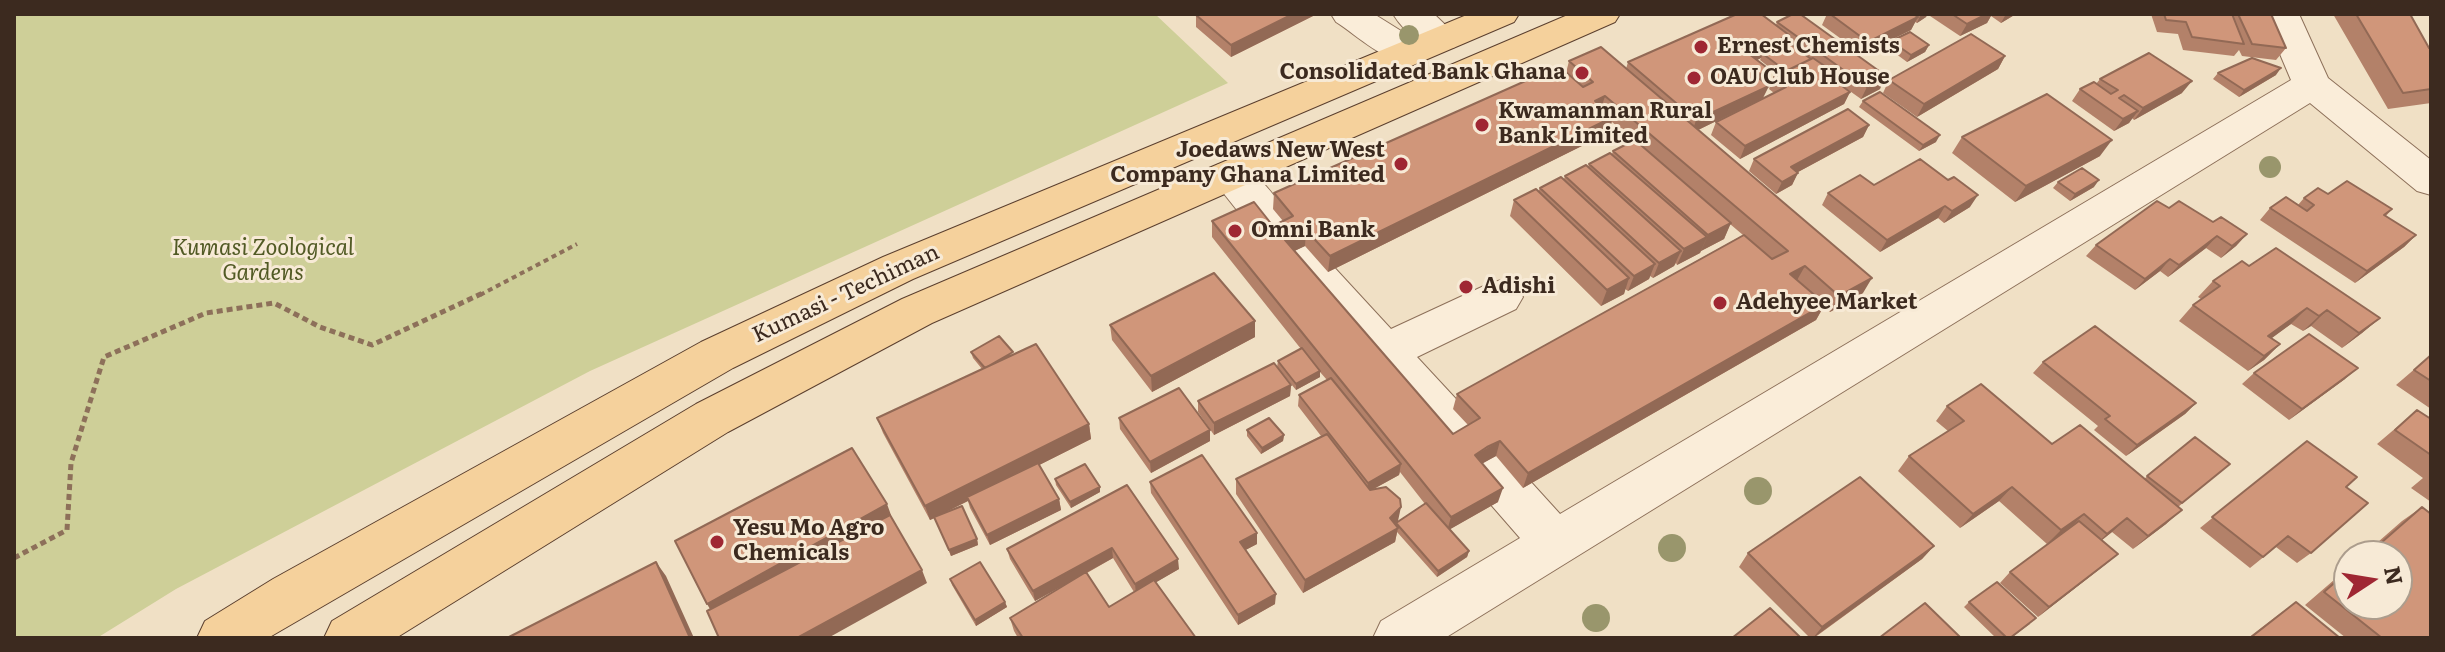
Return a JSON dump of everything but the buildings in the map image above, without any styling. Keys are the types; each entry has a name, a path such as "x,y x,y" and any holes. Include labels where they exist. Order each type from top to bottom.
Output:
{"main road":[{"name":"Kumasi - Techiman","path":"223,638 291,595 717,355 898,268 1056,201 1421,35 1501,14"},
{"name":"Kumasi - Techiman","path":"350,638 726,410 917,311 1602,14"},
{"path":"1056,201 1079,241"}],"street":[{"path":"1349,14 1421,35"},
{"path":"2281,14 2312,85 2431,181"},
{"path":"1399,638 1554,542 2096,219 2312,85"},
{"path":"1231,175 1288,244 1554,542"},
{"path":"1385,352 1501,297"}],"path":[{"path":"14,558 67,530 71,463 104,357 206,313 274,303 320,327 372,345 448,312 577,244"}],"green space":[{"name":"Kumasi Zoological Gardens","path":"14,14 1155,14 1228,83 590,371 176,589 97,638 14,638"}],"place":[{"name":"Ernest Chemists","path":"1701,47"},
{"name":"Consolidated Bank Ghana","path":"1582,73"},
{"name":"OAU Club House","path":"1694,78"},
{"name":"Kwamanman Rural Bank Limited","path":"1482,125"},
{"name":"Joedaws New West Company Ghana Limited","path":"1401,164"},
{"name":"Omni Bank","path":"1235,231"},
{"name":"Adishi","path":"1466,287"},
{"name":"Adehyee Market","path":"1720,303"},
{"name":"Yesu Mo Agro Chemicals","path":"717,542"}]}
